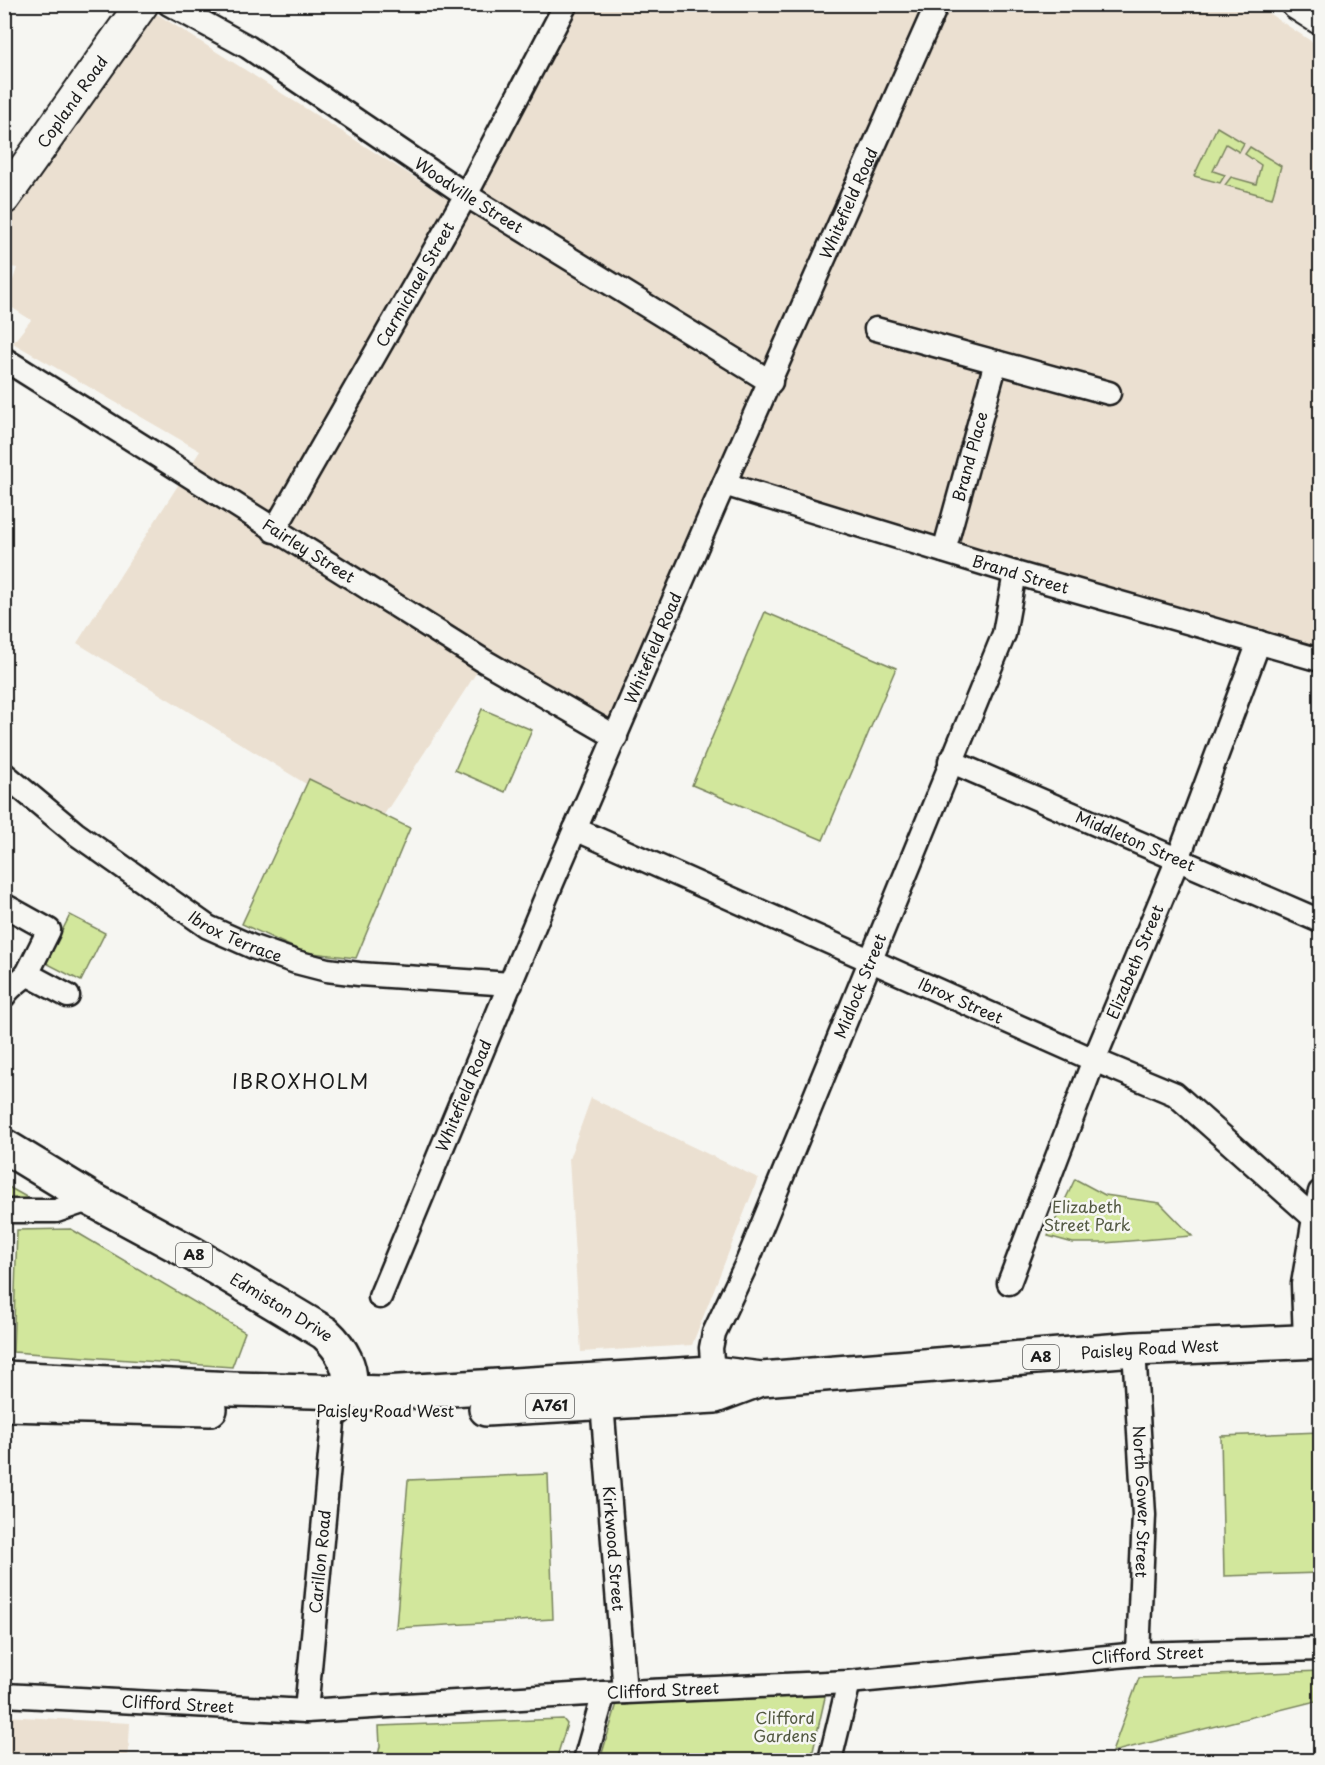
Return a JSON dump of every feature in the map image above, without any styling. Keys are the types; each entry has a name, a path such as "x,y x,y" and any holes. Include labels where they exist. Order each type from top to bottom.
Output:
{"main road":[{"name":"Edmiston Drive","path":"4,1146 91,1198 193,1254 325,1333 333,1340 350,1372 341,1402"},
{"name":"Paisley Road West","path":"4,1378 233,1389 341,1402 386,1414 602,1403 762,1379 1134,1350 1312,1341"},
{"name":"Paisley Road West","path":"4,1404 341,1402 384,1393 713,1385"}],"street":[{"name":"Copland Road","path":"4,198 142,4"},
{"name":"Woodville Street","path":"169,4 248,47 465,195 771,382"},
{"name":"Carmichael Street","path":"274,531 465,195 566,4"},
{"name":"Whitefield Road","path":"380,1297 575,829 724,484 937,4"},
{"path":"1298,4 1320,18"},
{"path":"876,329 1109,393"},
{"name":"Fairley Street","path":"4,359 484,661 616,737"},
{"name":"Brand Place","path":"944,551 996,362"},
{"name":"Brand Street","path":"724,484 1015,573 1320,660"},
{"name":"Midlock Street","path":"713,1385 711,1348 714,1334 746,1264 950,761 1004,634 1015,573"},
{"name":"Elizabeth Street","path":"1009,1282 1094,1060 1178,859 1259,642"},
{"name":"Middleton Street","path":"950,761 1320,921"},
{"name":"Ibrox Terrace","path":"4,774 75,833 208,927 253,947 327,970 511,984"},
{"name":"Ibrox Street","path":"575,829 1175,1094 1314,1218"},
{"path":"4,905 50,930 27,974 10,986 4,996"},
{"path":"27,974 68,996"},
{"path":"1312,1341 1314,1218 1320,1192"},
{"path":"4,1211 56,1212 91,1198"},
{"name":"North Gower Street","path":"1134,1350 1143,1515 1138,1654"},
{"name":"Carillon Road","path":"306,1711 341,1402"},
{"name":"Kirkwood Street","path":"585,1761 615,1692 602,1403"},
{"name":"Clifford Street","path":"4,1695 306,1711 615,1692 849,1682 1138,1654 1320,1649"},
{"path":"830,1761 849,1682"}],"shaded area":[{"path":"567,5 1256,5 1320,47 1320,657 724,484 616,737 484,661 376,827 77,643 200,451 13,343 31,320 5,303 17,268 5,266 4,235 16,205 157,14 464,209"},
{"path":"591,1098 758,1178 692,1345 581,1352 569,1159"},
{"path":"4,1424 12,1425 5,1540"},
{"path":"5,1716 130,1723 128,1760 5,1760"}],"green space":[{"path":"1217,127 1244,143 1239,152 1226,144 1213,171 1225,175 1220,183 1194,176"},
{"path":"1250,147 1281,166 1272,198 1225,185 1231,177 1256,184 1261,165 1245,154"},
{"path":"765,612 896,668 823,840 692,785"},
{"path":"482,709 532,730 505,792 455,770"},
{"path":"309,779 410,828 356,958 303,952 242,924"},
{"path":"70,915 105,933 81,981 46,963"},
{"name":"Elizabeth Street Park","path":"1075,1179 1105,1195 1160,1203 1192,1236 1104,1243 1073,1243 1048,1236"},
{"path":"5,1185 39,1204 5,1202"},
{"path":"71,1229 245,1332 232,1367 13,1352 17,1230"},
{"path":"1320,1432 1320,1573 1224,1576 1221,1436"},
{"path":"548,1474 553,1619 396,1628 408,1480"},
{"path":"1320,1671 1320,1700 1112,1752 1139,1678"},
{"name":"Clifford Gardens","path":"826,1693 811,1760 600,1760 618,1700"},
{"path":"563,1719 567,1724 556,1760 377,1760 380,1746 379,1726"}],"district":[{"name":"IBROXHOLM","path":"301,1082"}]}
